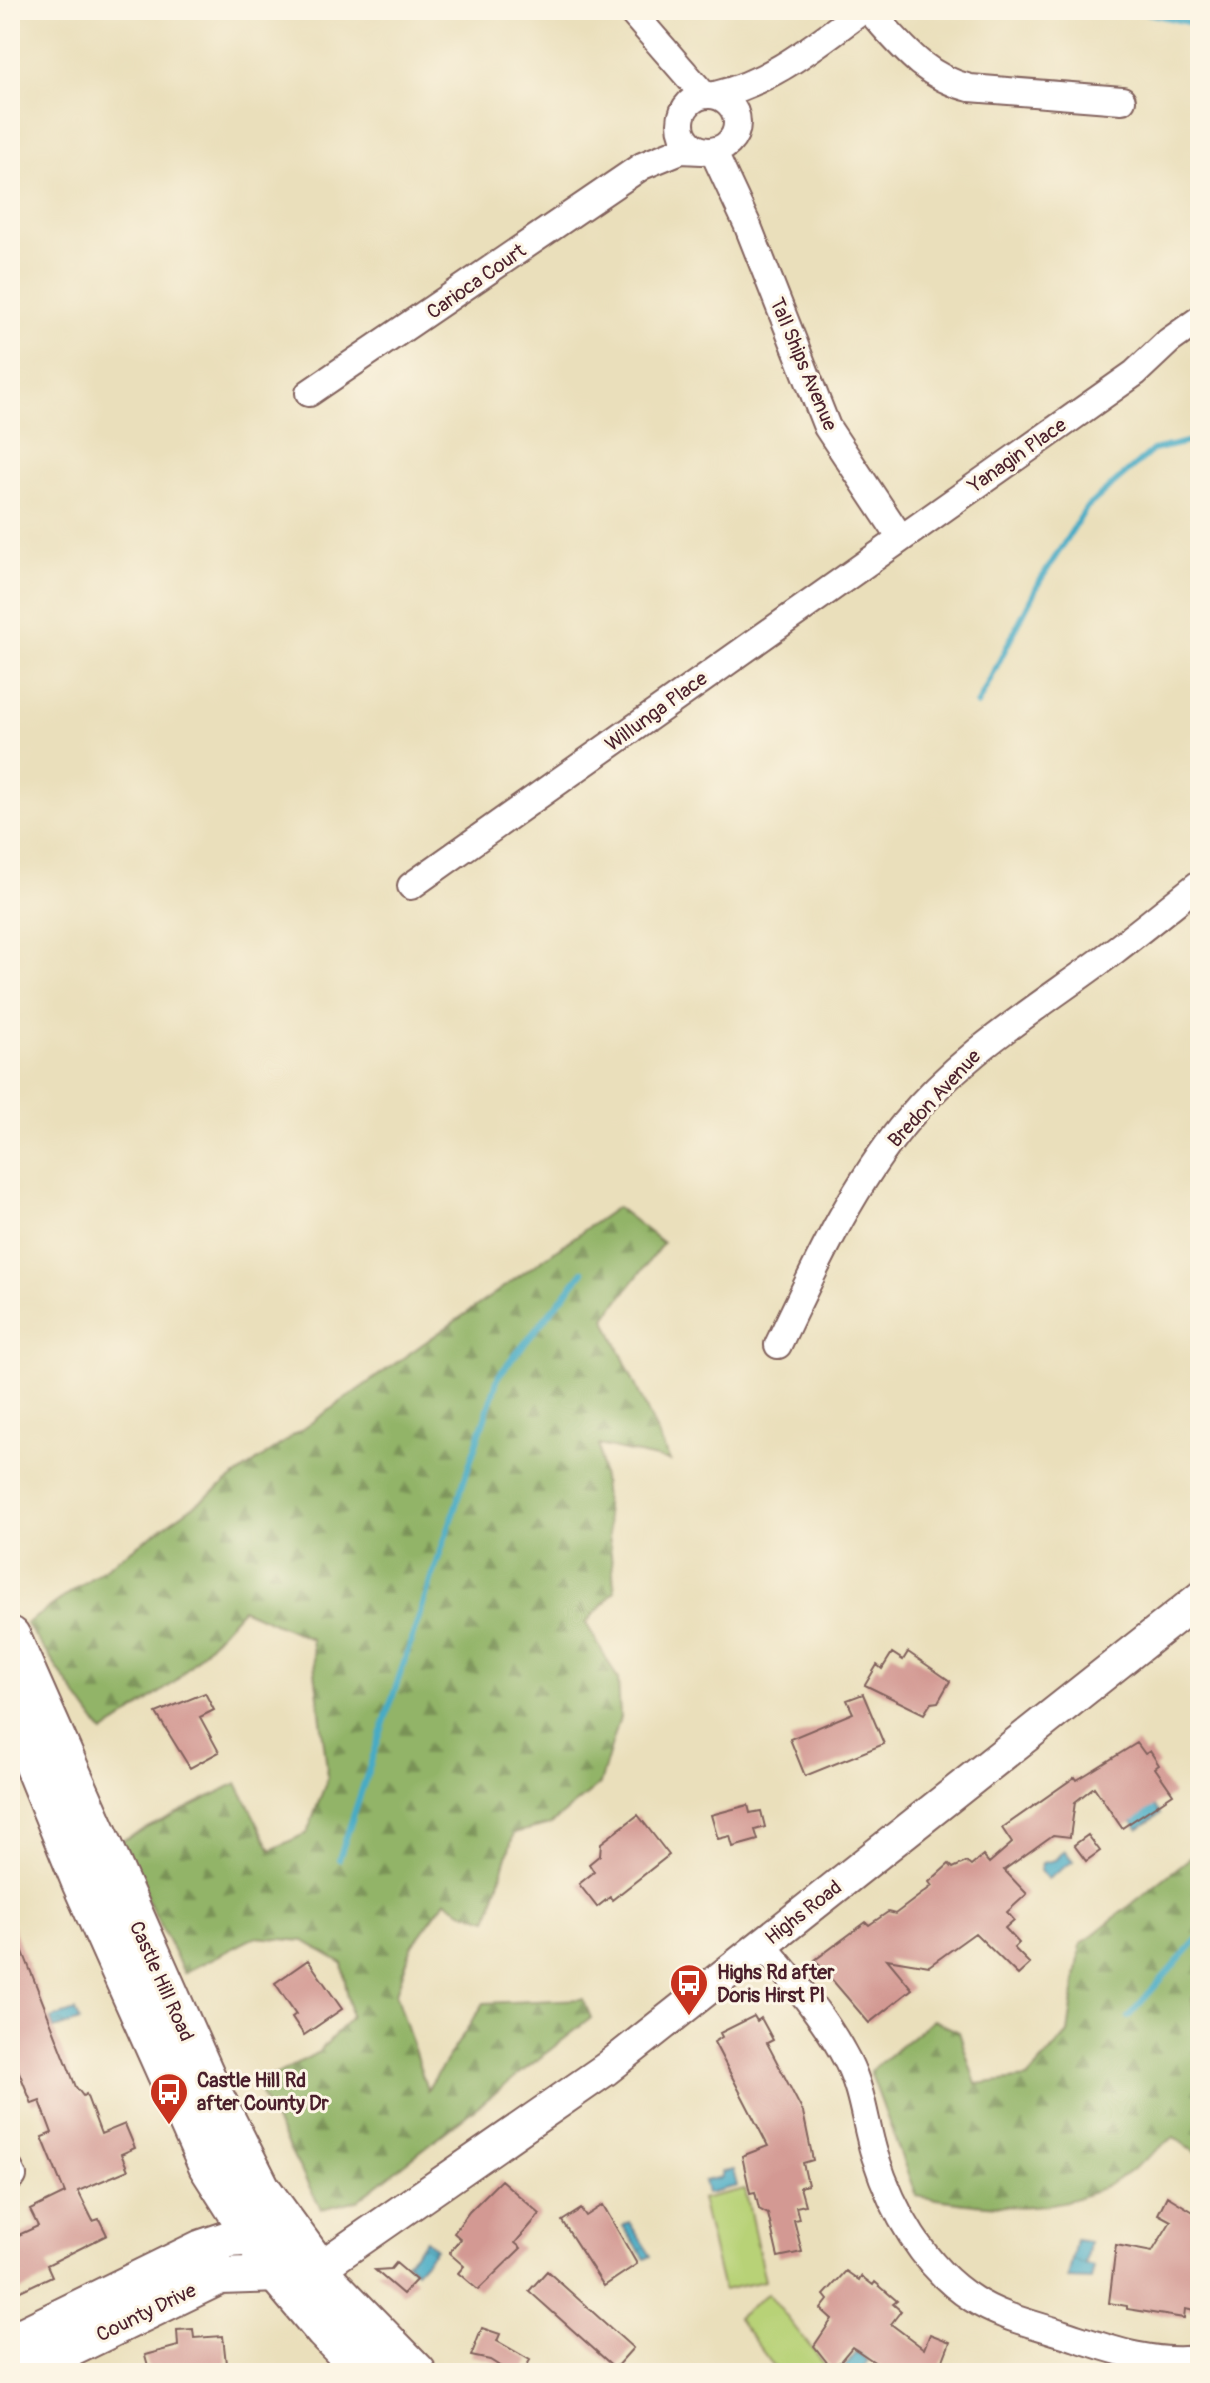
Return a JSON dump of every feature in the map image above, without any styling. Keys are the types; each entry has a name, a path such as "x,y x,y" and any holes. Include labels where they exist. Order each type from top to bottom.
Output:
{"main road":[{"name":"Castle Hill Road","path":"10,1637 228,2126 260,2189 318,2269 373,2332 416,2373"},
{"name":"Castle Hill Road","path":"10,1705 82,1882 209,2166 278,2274 307,2310 367,2373"},
{"path":"253,2237 284,2247 318,2269"},
{"name":"County Drive","path":"10,2342 202,2248 229,2239 253,2237"},
{"path":"278,2274 318,2269"},
{"path":"307,2310 318,2269"},
{"name":"County Drive","path":"20,2373 220,2276 278,2274"}],"street":[{"path":"630,10 662,47 696,103"},
{"path":"696,103 748,88 785,67 863,10"},
{"path":"869,10 911,56 948,83 970,88 1122,100"},
{"path":"696,103 684,138 721,140 776,82 785,67"},
{"path":"696,103 733,108 721,140"},
{"name":"Carioca Court","path":"642,166 696,103"},
{"name":"Carioca Court","path":"309,393 642,166 681,150 721,140"},
{"name":"Tall Ships Avenue","path":"721,140 747,224 827,427 900,537"},
{"name":"Yanagin Place","path":"900,537 1135,373 1169,341 1200,319"},
{"name":"Willunga Place","path":"411,886 900,537"},
{"name":"Bredon Avenue","path":"778,1345 836,1224 869,1170 905,1122 950,1075 996,1034 1114,951 1200,883"},
{"name":"Highs Road","path":"318,2269 606,2069 1200,1598"},
{"path":"762,1944 832,2035 849,2064 887,2188 903,2221 945,2278 974,2299 1007,2316 1134,2357 1168,2362 1200,2359"}],"green space":[{"path":"617,1207 663,1243 605,1318 670,1461 599,1445 615,1591 586,1623 618,1679 620,1717 600,1784 551,1824 514,1833 488,1919 461,1911 446,1900 412,1946 396,1993 427,2090 484,2003 583,1999 591,2018 358,2200 321,2209 256,2085 319,2052 351,2017 342,1963 304,1941 255,1937 184,1973 119,1842 237,1783 271,1850 307,1833 328,1777 311,1639 242,1609 175,1682 103,1733 26,1624"},
{"path":"1200,1850 1200,1993 1192,1998 1196,2021 1200,2025 1200,2156 1174,2137 1127,2173 1096,2191 1046,2205 995,2206 916,2196 870,2071 933,2020 959,2032 976,2084 1027,2078 1068,2033 1081,1944"},
{"path":"745,2189 765,2281 723,2290 701,2199"},
{"path":"768,2293 826,2367 819,2373 779,2373 737,2318"}],"water":[{"path":"1152,1802 1160,1814 1138,1829 1129,1818"},
{"path":"1064,1850 1073,1861 1048,1879 1040,1871 1042,1863 1055,1860"},
{"path":"75,2011 79,2021 54,2029 51,2019"},
{"path":"733,2170 737,2186 707,2193 704,2181 722,2177 722,2172"},
{"path":"629,2222 651,2256 645,2259 623,2226"},
{"path":"426,2240 436,2249 416,2271 406,2262"},
{"path":"1076,2240 1089,2242 1085,2265 1094,2267 1091,2280 1068,2279"},
{"path":"857,2352 868,2361 858,2373 840,2373"}],"building":[{"path":"908,1652 950,1681 938,1702 931,1703 924,1714 865,1685 877,1665 882,1669 892,1653 903,1660"},
{"path":"205,1693 214,1710 200,1717 219,1752 190,1768 156,1713"},
{"path":"863,1694 884,1744 805,1776 790,1739 853,1713 847,1700"},
{"path":"1137,1743 1145,1754 1150,1751 1159,1765 1155,1768 1173,1794 1122,1828 1094,1787 1075,1802 1070,1837 1053,1835 1004,1870 1027,1894 1007,1912 1014,1920 1005,1928 1019,1943 1014,1948 1030,1964 1018,1975 975,1933 929,1966 887,1959 912,1989 869,2023 815,1960 866,1922 869,1925 888,1912 895,1914 932,1886 929,1882 949,1864 953,1868 966,1862 971,1866 983,1856 989,1863 1012,1843 1002,1828 1075,1777 1077,1780"},
{"path":"748,1805 750,1813 761,1811 765,1827 755,1830 758,1840 733,1847 730,1836 718,1839 711,1815"},
{"path":"638,1815 669,1855 612,1900 610,1897 597,1907 579,1884 594,1872 589,1864 600,1855 601,1843"},
{"path":"1088,1835 1100,1851 1086,1861 1074,1845"},
{"path":"11,1921 76,2087 83,2096 86,2094 101,2134 125,2124 135,2148 121,2154 128,2170 78,2191 93,2221 99,2219 107,2235 47,2265 52,2276 10,2296 10,2239 38,2226 30,2210 65,2193 42,2137 52,2133 40,2101 32,2104 10,2050"},
{"path":"308,1960 342,2009 304,2035 292,2017 296,2014 275,1983"},
{"path":"754,2016 757,2021 761,2018 773,2040 767,2043 803,2112 813,2160 803,2163 808,2185 800,2187 805,2205 796,2207 799,2219 794,2220 802,2252 778,2257 768,2214 759,2209 755,2192 750,2193 742,2156 768,2146 714,2042 722,2037 720,2033"},
{"path":"501,2180 540,2214 515,2243 521,2248 478,2290 458,2273 464,2266 449,2253 461,2239 454,2233 469,2212"},
{"path":"1167,2196 1200,2216 1200,2312 1185,2309 1184,2318 1109,2303 1116,2245 1152,2252 1171,2221 1158,2214"},
{"path":"603,2205 637,2264 604,2286 562,2221 581,2209 586,2216"},
{"path":"396,2263 416,2280 403,2294 375,2270 391,2269"},
{"path":"547,2271 633,2348 615,2368 529,2291"},
{"path":"846,2271 859,2280 861,2276 873,2285 875,2282 897,2301 893,2304 901,2311 891,2324 924,2349 930,2334 950,2342 938,2373 891,2373 852,2347 833,2370 814,2346 832,2319 821,2309 828,2300 824,2295"},
{"path":"482,2328 500,2334 497,2341 530,2360 522,2373 511,2373 490,2360 471,2356"},
{"path":"193,2329 194,2338 223,2336 227,2373 150,2373 145,2355 178,2346 177,2330"}],"waterway":[{"path":"1135,10 1200,25"},
{"path":"977,705 1040,581 1087,507 1153,450 1200,439"},
{"path":"339,1859 499,1375 583,1272"},
{"path":"1128,2017 1200,1936"}],"place":[{"name":"Highs Rd after Doris Hirst Pl","path":"689,2017"},
{"name":"Castle Hill Rd after County Dr","path":"169,2126"}]}
